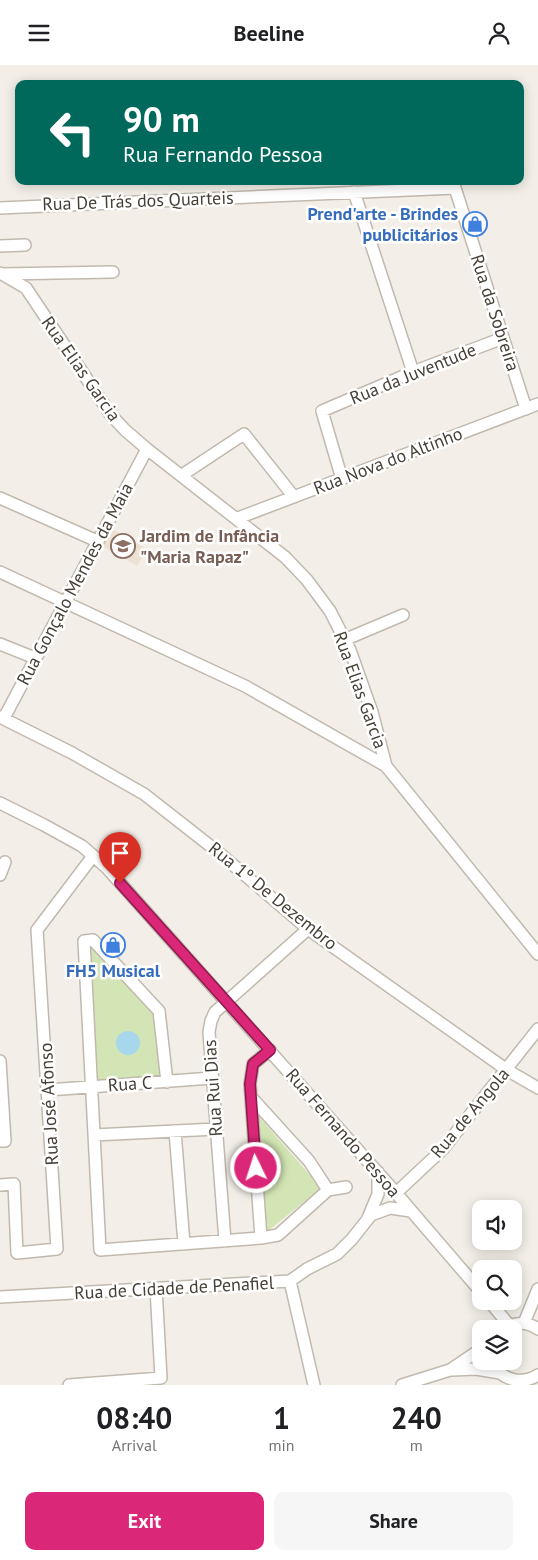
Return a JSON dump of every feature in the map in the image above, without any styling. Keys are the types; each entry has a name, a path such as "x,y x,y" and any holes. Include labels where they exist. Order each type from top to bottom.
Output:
{"street":[{"name":"Rua De Trás dos Quarteis","path":"0,208 455,188"},
{"name":"Rua da Sobreira","path":"455,188 526,409"},
{"path":"354,192 413,372"},
{"path":"0,246 25,245"},
{"path":"1,273 113,272"},
{"name":"Rua Elias Garcia","path":"1,273 26,288 111,415 125,430 285,557 307,580 330,611 344,640 372,712 386,766 538,954"},
{"name":"Rua da Juventude","path":"342,479 322,411 413,372 503,338"},
{"name":"Rua Nova do Altinho","path":"238,519 538,404"},
{"path":"182,475 244,434 294,497"},
{"name":"Rua Gonçalo Mendes da Maia","path":"2,718 147,449"},
{"path":"0,498 97,541"},
{"path":"0,572 245,686 386,766"},
{"path":"344,640 403,615"},
{"path":"0,645 35,659"},
{"name":"Rua 1º De Dezembro","path":"2,718 72,753 144,794 218,851 308,929 507,1070 538,1088"},
{"name":"Rua Fernando Pessoa","path":"0,803 82,846 107,868 378,1172 472,1282"},
{"name":"Rua José Afonso","path":"0,1185 14,1184 18,1253 57,1249 37,930 94,856"},
{"path":"0,875 5,862"},
{"name":"Rua Rui Dias","path":"225,1241 212,1078 210,1021 215,1011 308,929"},
{"path":"167,1082 159,1011 92,940 84,941 100,1250 261,1238 278,1235 328,1190 346,1187"},
{"name":"Rua de Angola","path":"396,1193 443,1149 538,1029"},
{"path":"261,1238 250,1084 253,1064 270,1050"},
{"path":"0,1061 5,1141 0,1141"},
{"name":"Rua C","path":"48,1090 212,1078"},
{"path":"252,1097 309,1161 328,1190"},
{"path":"94,1135 216,1129"},
{"path":"175,1131 184,1244"},
{"path":"368,1219 378,1194 378,1172"},
{"name":"Rua de Cidade de Penafiel","path":"0,1297 290,1281 307,1269 337,1254 371,1215 390,1208 411,1211"},
{"path":"290,1281 314,1385"},
{"path":"69,1385 161,1378 156,1288"},
{"path":"538,1289 524,1323 538,1329"},
{"path":"450,1370 472,1355"},
{"path":"402,1385 450,1370 476,1369 505,1378 524,1381 538,1375"}],"shaded area":[{"name":"Jardim de Infância \"Maria Rapaz\"","path":"109,527 147,549 137,566 99,544"}],"green space":[{"path":"94,943 158,1012 165,1079 94,1083 86,944"},
{"path":"255,1112 321,1188 263,1235"}],"water":[{"path":"128,1031 133,1032 139,1038 139,1048 133,1054 128,1055 123,1054 117,1048 116,1043 117,1038 123,1032"}],"place":[{"name":"Prend'arte - Brindes publicitários","path":"475,224"},
{"name":"Jardim de Infância \"Maria Rapaz\"","path":"123,546"},
{"name":"FH5 Musical","path":"113,945"}],"route":[{"path":"120,883 270,1050 253,1064 250,1084 256,1168"}]}
